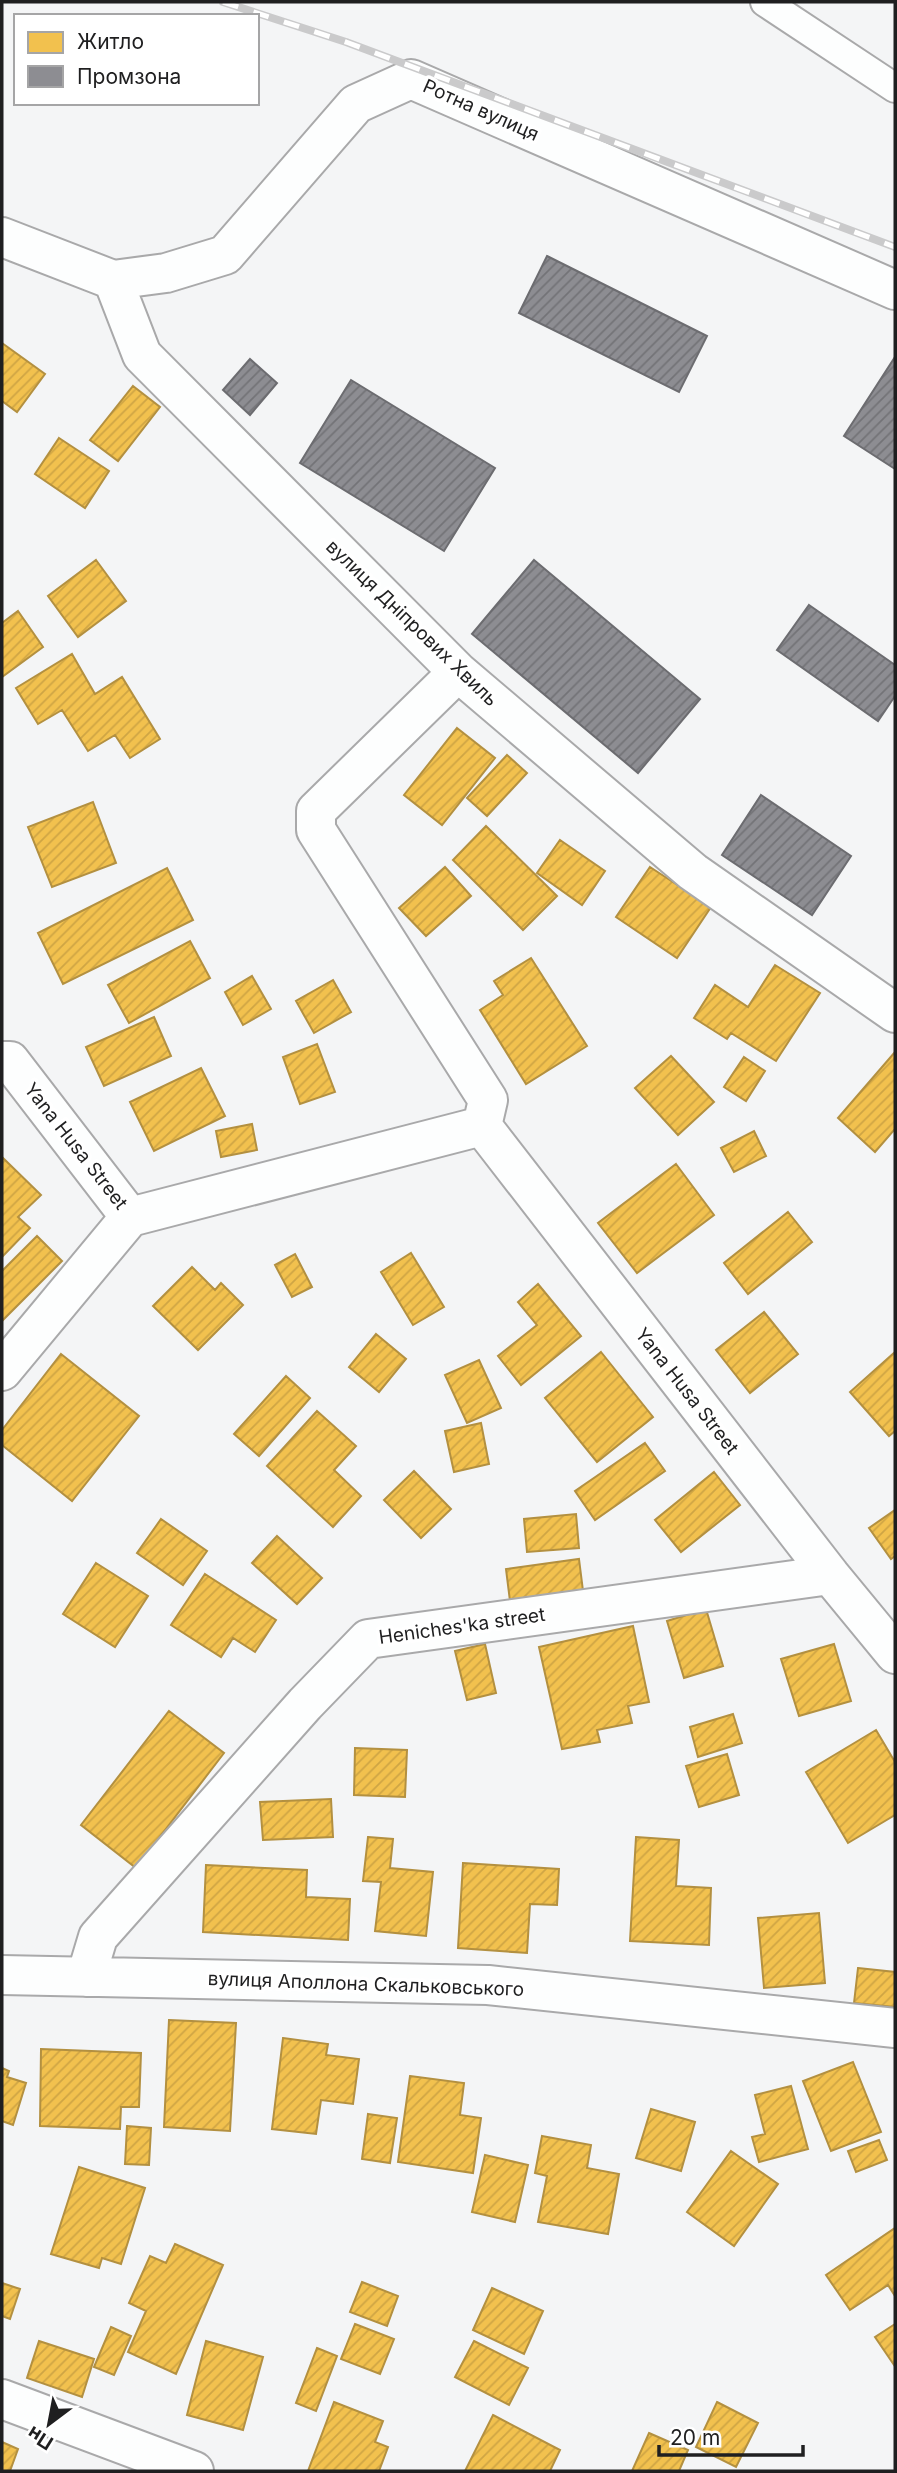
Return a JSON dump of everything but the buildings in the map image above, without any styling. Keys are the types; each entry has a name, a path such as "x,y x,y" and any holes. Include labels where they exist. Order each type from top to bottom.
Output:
{"street":[{"name":"Ротна вулиця","path":"113,280 166,273 225,255 356,104 411,79 895,290"},
{"path":"2,237 113,280"},
{"name":"вулиця Дніпрових Хвиль","path":"113,280 142,355 458,672 693,873 895,1013"},
{"path":"458,672 316,811 316,830 488,1100 481,1126"},
{"name":"Yana Husa Street","path":"4,1056 130,1217 481,1126 830,1575 895,1654"},
{"path":"2,1371 130,1217"},
{"name":"Heniches'ka street","path":"86,1977 98,1937 305,1704 368,1639 830,1575"},
{"name":"вулиця Аполлона Скальковського","path":"2,1975 488,1984 895,2028"},
{"path":"2,2399 194,2471"}],"lane":[{"path":"765,2 895,88"}],"railway":[{"path":"223,2 346,42 895,247"}]}
